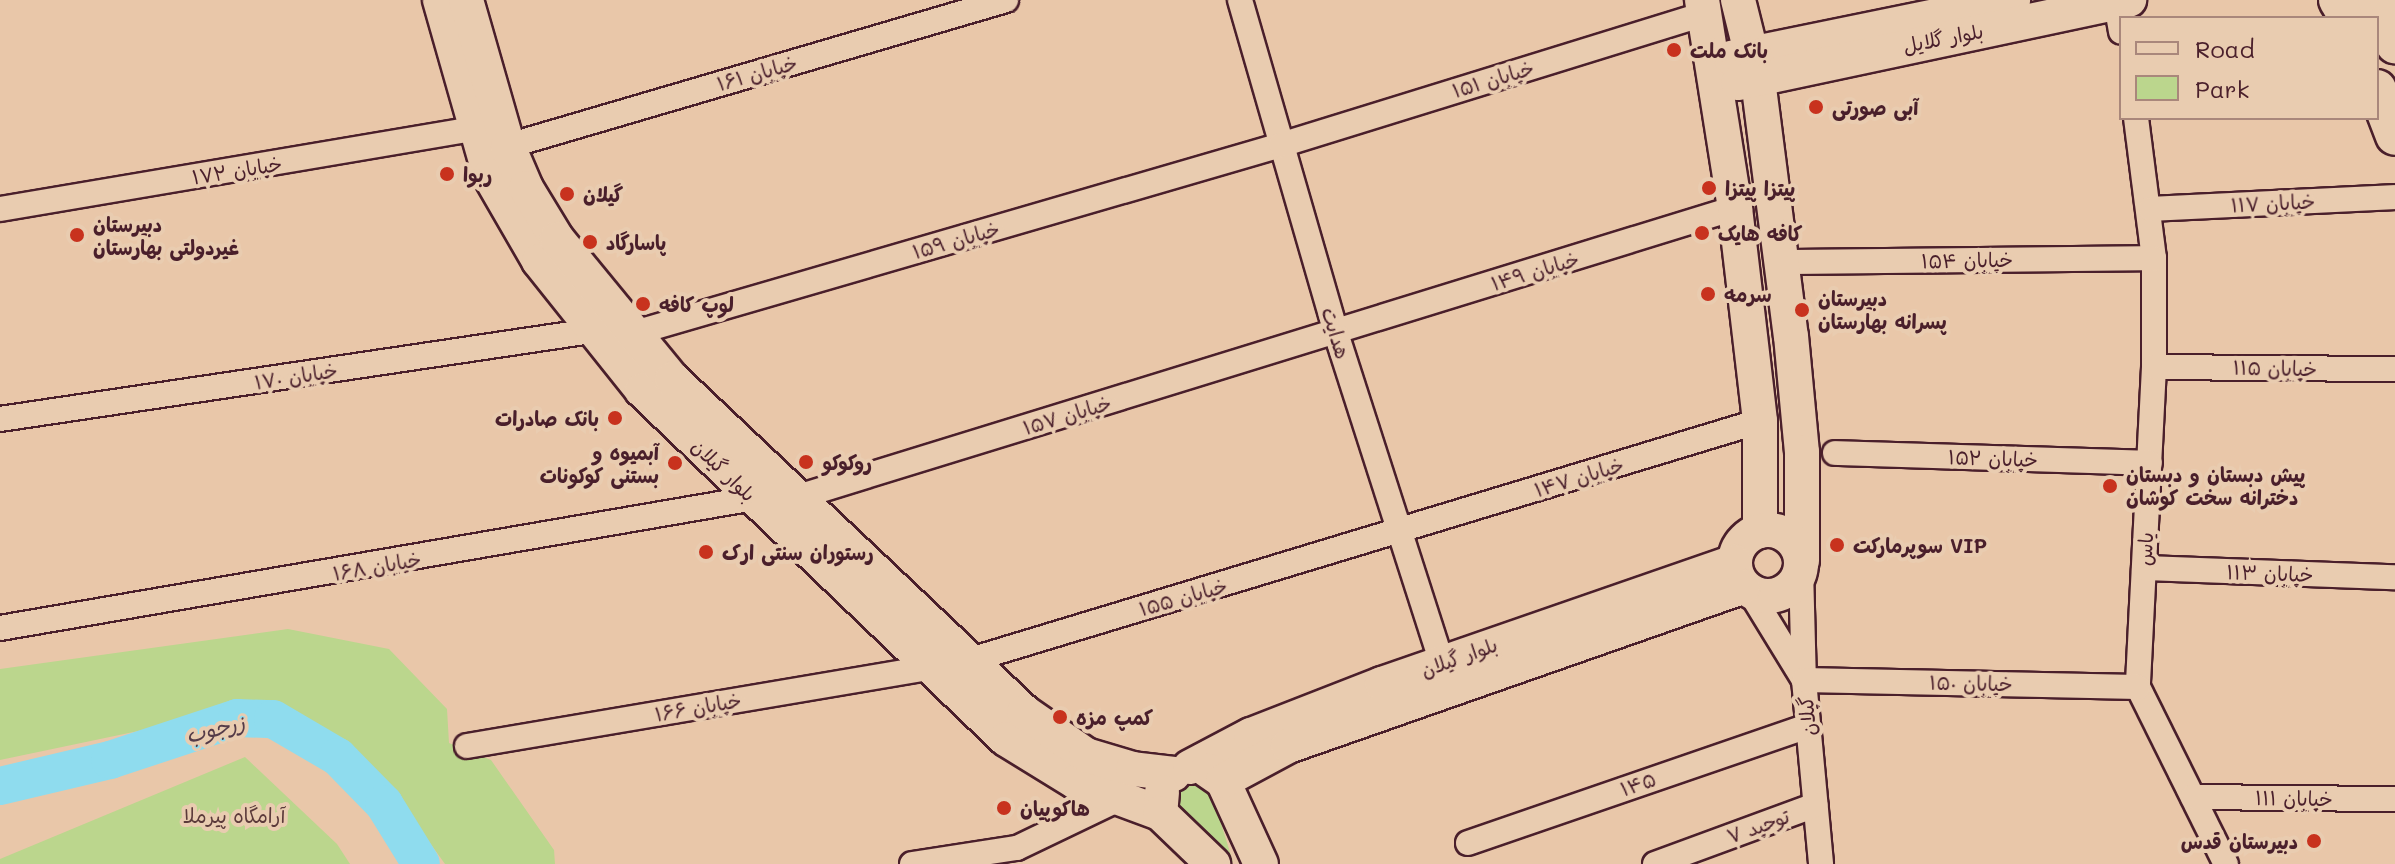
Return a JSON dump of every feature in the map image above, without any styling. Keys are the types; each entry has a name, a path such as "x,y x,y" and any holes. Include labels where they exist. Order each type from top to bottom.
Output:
{"main road":[{"name":"بلوار گیلان","path":"440,0 474,129 501,198 539,261 591,331 642,390 928,668 1006,739 1076,782 1160,813"},
{"name":"بلوار گیلان","path":"466,0 508,146 557,239 631,334 967,661 1024,712 1086,755 1133,769 1182,771 1251,735 1442,663 1743,580"},
{"path":"1738,0 1755,66 1802,452 1802,565 1782,594 1743,580 1747,537 1760,531 1783,533 1799,549 1802,565"},
{"name":"بلوار گلایل","path":"1755,66 1922,8 2013,0"},
{"path":"2338,0 2375,5 2395,44"},
{"path":"1704,7 1735,208 1760,421 1760,531"},
{"name":"بلوار گلایل","path":"1716,74 2122,12"},
{"path":"2379,94 2395,136"},
{"name":"بلوار گیلان","path":"1225,785 1288,746 1743,580"},
{"path":"1213,864 1160,813 1160,796 1182,771 1204,768 1225,785 1261,864"}],"street":[{"name":"خیابان ۱۶۱","path":"508,146 1006,0"},
{"name":"هدایت","path":"1240,0 1336,333 1442,663"},
{"name":"خیابان ۱۵۱","path":"1281,145 1704,7"},
{"name":"یاس","path":"2136,120 2151,209 2154,258 2154,367 2138,687 2226,864"},
{"name":"خیابان ۱۷۲","path":"0,209 474,129"},
{"name":"خیابان ۱۵۹","path":"631,334 1281,145"},
{"name":"خیابان ۱۱۷","path":"2151,209 2395,197"},
{"name":"خیابان ۱۴۹","path":"1336,333 1735,208"},
{"name":"خیابان ۱۵۴","path":"1780,262 2154,258"},
{"name":"خیابان ۱۷۰","path":"0,419 591,331"},
{"name":"خیابان ۱۵۷","path":"798,497 1336,333"},
{"name":"خیابان ۱۱۵","path":"2154,367 2395,369"},
{"name":"خیابان ۱۴۷","path":"1399,534 1760,421"},
{"name":"خیابان ۱۵۲","path":"1835,453 2150,463"},
{"name":"خیابان ۱۶۸","path":"0,628 754,498"},
{"name":"خیابان ۱۵۵","path":"967,661 1399,534"},
{"name":"گیلان","path":"1802,565 1804,680 1821,864"},
{"name":"خیابان ۱۱۳","path":"2144,568 2395,577"},
{"path":"1743,580 1804,680"},
{"name":"خیابان ۱۶۶","path":"467,746 928,668"},
{"name":"خیابان ۱۵۰","path":"1804,680 2138,687"},
{"name":"۱۴۵","path":"1468,843 1808,726"},
{"name":"خیابان ۱۱۱","path":"2193,797 2395,799"},
{"path":"912,864 1017,848 1121,798"},
{"name":"توحید ۷","path":"1655,864 1815,805"}],"green space":[{"path":"288,629 389,649 447,709 449,743 491,760 554,850 555,864 445,864 394,793 347,748 309,726 248,708 0,760 0,669"},
{"name":"آرامگاه پیرملا","path":"245,757 337,844 350,864 0,864 0,859"},
{"path":"1190,784 1211,791 1233,862 1179,809 1181,792"}],"waterway":[{"name":"زرجوب","path":"0,786 110,760 237,718 273,719 338,757 384,804 421,864"}],"place":[{"name":"بانک ملت","path":"1674,50"},
{"name":"آبی صورتی","path":"1816,107"},
{"name":"ربوا","path":"447,174"},
{"name":"پیتزا پیتزا","path":"1709,188"},
{"name":"گیلان","path":"567,194"},
{"name":"کافه هایک","path":"1702,233"},
{"name":"دبیرستان غیردولتی بهارستان","path":"77,235"},
{"name":"پاسارگاد","path":"590,242"},
{"name":"سرمه","path":"1708,294"},
{"name":"لوپ کافه","path":"643,304"},
{"name":"دبیرستان پسرانه بهارستان","path":"1802,310"},
{"name":"بانک صادرات","path":"615,418"},
{"name":"روکوکو","path":"806,462"},
{"name":"آبمیوه و بستنی کوکونات","path":"675,463"},
{"name":"پیش دبستان و دبستان دخترانه سخت کوشان","path":"2110,486"},
{"name":"سوپرمارکت VIP","path":"1837,545"},
{"name":"رستوران سنتی ارک","path":"706,552"},
{"name":"کمپ مزه","path":"1060,717"},
{"name":"هاکوپیان","path":"1004,808"},
{"name":"دبیرستان قدس","path":"2314,841"}]}
